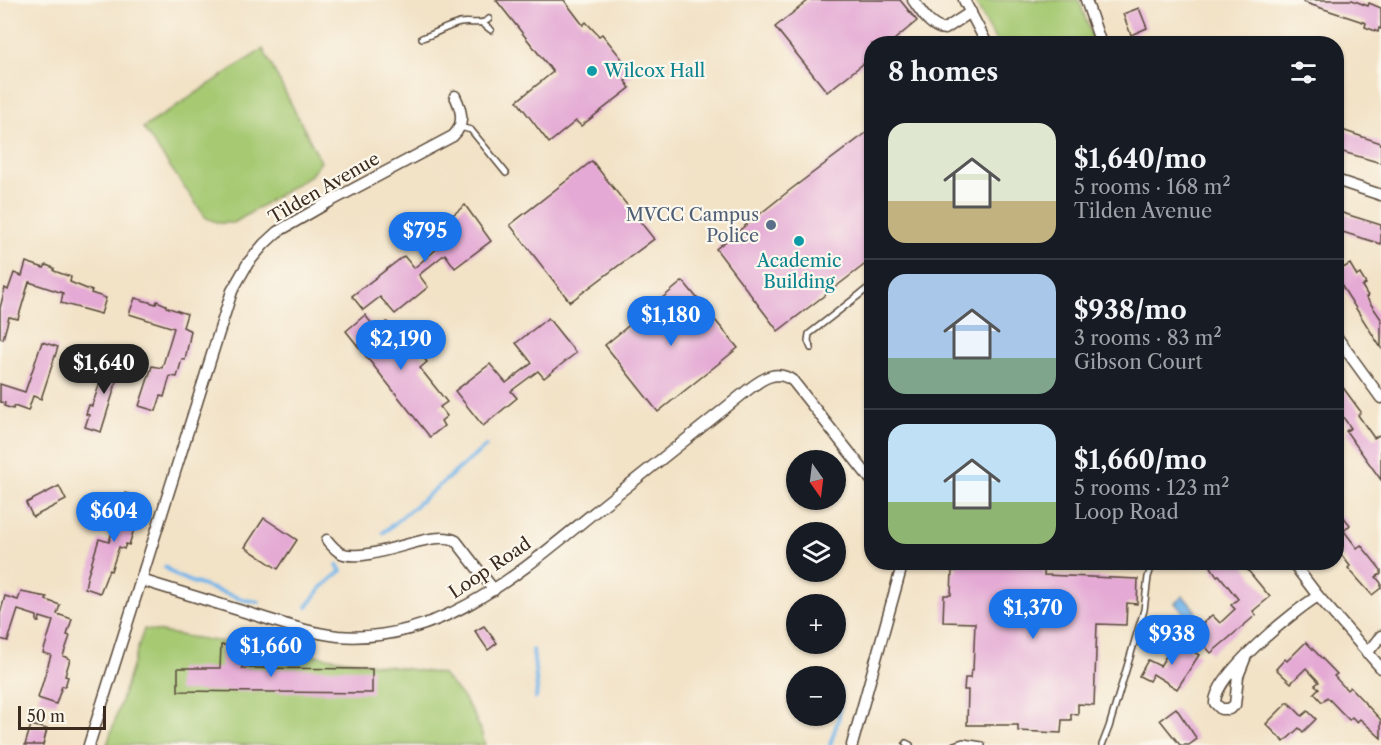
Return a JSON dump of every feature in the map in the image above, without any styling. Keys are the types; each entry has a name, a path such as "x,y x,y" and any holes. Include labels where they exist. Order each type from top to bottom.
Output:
{"street":[{"path":"913,0 929,21 941,29 945,29 971,12"},
{"path":"964,0 983,36"},
{"path":"1086,0 1098,36"},
{"path":"455,96 461,115 459,127"},
{"name":"Tilden Avenue","path":"89,745 232,291 248,263 264,244 292,222 450,138 459,127"},
{"path":"1344,183 1381,195"},
{"path":"1344,347 1381,398"},
{"name":"Loop Road","path":"141,580 282,623 337,636 386,633 425,624 459,610 494,590 749,389 774,375 783,375 793,381 864,471"},
{"path":"327,540 335,550 352,555 449,537 456,541 494,590"},
{"path":"852,745 901,570"},
{"path":"1298,570 1381,668"},
{"path":"1246,656 1238,676 1235,705 1229,709 1221,709 1215,703 1218,692 1246,656 1257,643 1318,596"},
{"path":"1367,653 1381,636"}],"lane":[{"path":"482,23 489,19"},
{"path":"422,38 453,25 468,22 482,23 491,30"},
{"path":"459,127 471,130 506,173"},
{"path":"811,348 808,341 809,334 864,291"},
{"path":"1102,745 1144,610 1150,570"},
{"path":"954,745 963,742 982,745"}],"green space":[{"path":"974,0 1079,0 1092,36 993,36"},
{"path":"263,49 321,162 311,175 234,223 219,223 206,218 143,128"},
{"path":"144,629 442,674 469,706 485,745 107,745"}],"water":[{"path":"1183,596 1196,611 1187,619 1175,603"}],"building":[{"name":"Wilcox Hall","path":"496,0 564,0 583,25 586,22 599,36 602,34 634,74 625,81 630,88 581,126 576,121 549,143 517,101 553,72"},
{"path":"809,0 900,0 917,21 899,36 864,36 864,63 827,92 775,27"},
{"path":"1304,0 1352,0 1368,6 1369,3 1381,8 1381,29 1379,28 1378,32 1365,27 1366,23 1303,2"},
{"path":"1139,8 1147,28 1131,35 1123,14"},
{"path":"1344,131 1381,143 1381,163 1344,152"},
{"name":"Academic Building","path":"864,134 864,265 778,331 716,249"},
{"path":"592,161 654,239 570,302 510,225"},
{"path":"465,205 491,241 455,268 445,254 419,275 428,287 395,314 380,297 363,310 352,296 404,256 414,268 439,247 430,234"},
{"path":"1344,213 1381,225 1381,244 1344,232"},
{"path":"26,262 44,268 46,265 54,268 54,271 71,277 70,282 106,298 101,314 61,303 63,293 29,282 18,319 9,317 3,339 0,338 0,308 5,288 8,290 14,273 22,276"},
{"path":"1350,264 1357,276 1360,274 1366,284 1362,286 1368,296 1366,297 1381,319 1381,348 1344,290 1344,267"},
{"path":"683,281 738,348 658,412 605,345"},
{"path":"135,298 156,304 157,301 166,307 187,314 183,327 191,331 185,360 182,359 177,377 170,376 164,397 161,396 156,411 139,406 152,366 162,368 174,328 129,314"},
{"path":"365,315 376,329 387,322 399,338 404,334 427,362 420,368 447,402 440,407 447,416 441,421 444,426 430,437 346,331"},
{"path":"548,318 576,353 544,378 538,371 511,391 517,398 483,426 455,391 490,364 506,383 532,363 516,343"},
{"path":"42,342 58,347 41,399 33,396 28,411 14,406 13,409 4,406 5,403 0,402 0,384 25,392"},
{"path":"109,356 123,361 101,432 85,427 89,415 86,414 89,405 92,406"},
{"path":"1344,389 1361,412 1358,415 1374,438 1381,434 1381,480 1346,431 1351,428 1344,418"},
{"path":"59,486 66,500 33,517 26,503"},
{"path":"125,493 141,498 139,503 142,504 129,545 126,544 124,549 119,547 100,593 85,588 99,539 109,542"},
{"path":"264,518 297,540 278,569 245,547"},
{"path":"1344,518 1350,525 1344,531"},
{"path":"1344,531 1357,548 1361,545 1381,570 1381,574 1376,577 1381,583 1381,588 1372,595 1348,568 1350,566 1344,558"},
{"path":"1044,570 1044,575 1138,579 1137,604 1127,603 1126,625 1097,624 1094,705 1078,704 1078,715 1071,714 1071,720 1062,720 1061,733 1018,731 1018,725 967,725 968,690 964,690 965,678 970,678 971,670 973,670 975,623 943,622 944,595 951,595 952,571"},
{"path":"1213,570 1248,570 1270,597 1253,611 1256,615 1211,653 1195,635 1212,615 1220,623 1235,609 1231,605 1238,599 1219,575 1217,576"},
{"path":"21,592 47,597 46,600 60,605 57,614 72,619 67,635 70,636 63,656 70,659 65,676 68,677 65,687 62,686 56,704 38,698 51,655 43,653 53,621 40,617 37,622 37,616 18,610 8,641 0,639 0,614 5,596 18,600"},
{"path":"484,626 497,643 488,650 475,631"},
{"path":"1176,640 1199,655 1177,689 1153,674 1149,681 1139,676 1148,660 1160,666"},
{"path":"1306,642 1337,674 1334,676 1347,690 1350,687 1381,720 1381,738 1360,719 1357,722 1352,717 1349,720 1327,697 1322,702 1314,693 1319,688 1315,685 1319,682 1306,668 1291,683 1276,669"},
{"path":"221,645 243,646 242,668 372,669 372,693 178,691 178,668 220,668"},
{"path":"1288,702 1302,716 1308,711 1316,719 1303,732 1299,728 1284,742 1266,724"},
{"path":"1176,708 1197,739 1189,745 1180,745 1160,720"},
{"path":"31,725 47,729 43,745 25,745"}],"waterway":[{"path":"383,533 486,446"},
{"path":"307,607 321,588 341,571 337,565"},
{"path":"165,567 177,576 192,582 245,600 259,602"},
{"path":"533,650 536,698"},
{"path":"830,745 836,726"}],"place":[{"name":"Wilcox Hall","path":"592,71"},
{"name":"MVCC Campus Police","path":"771,225"},
{"name":"Academic Building","path":"799,241"}]}
